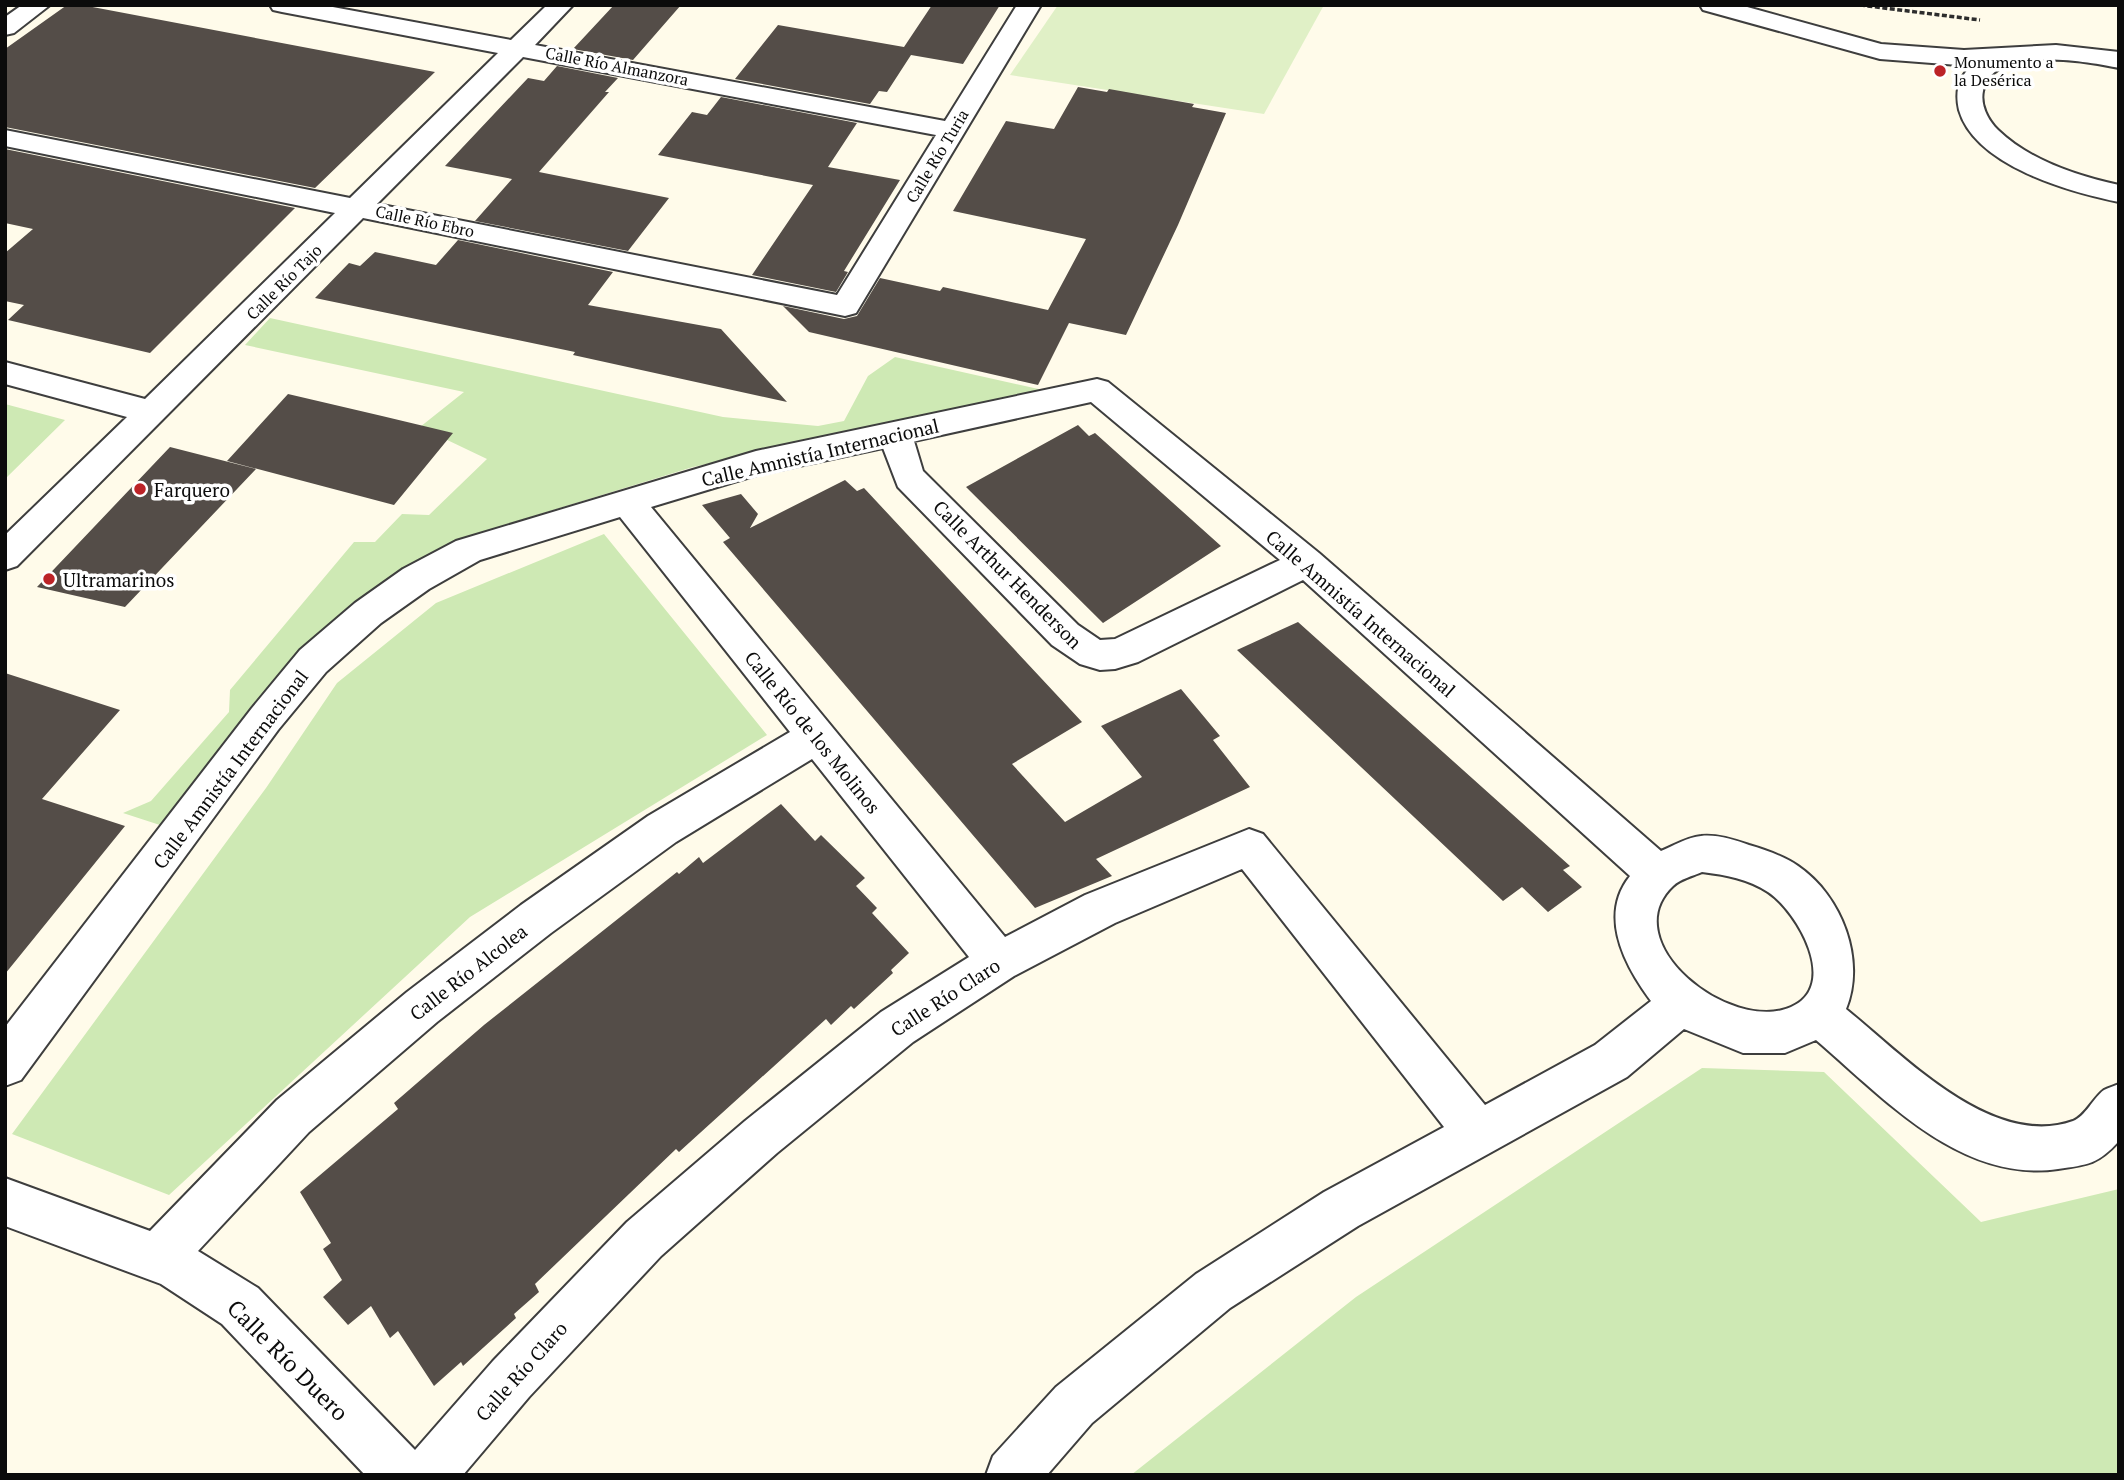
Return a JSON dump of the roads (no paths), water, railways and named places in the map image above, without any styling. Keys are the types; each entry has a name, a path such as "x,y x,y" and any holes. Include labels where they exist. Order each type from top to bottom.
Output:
{"street":[{"path":"5,9 11,5"},
{"path":"5,28 38,5"},
{"name":"Calle Río Almanzora","path":"282,5 521,47 953,130"},
{"name":"Calle Río Tajo","path":"5,557 561,5"},
{"name":"Calle Río Turia","path":"845,306 1029,5"},
{"path":"1712,5 1880,51 1964,58 2004,58 2023,53 2067,52 2119,60"},
{"path":"1880,51 1938,85 1972,109 1991,137 2028,163 2077,184 2119,194"},
{"path":"1972,109 1969,96 1971,84 1978,73 2004,58"},
{"name":"Calle Río Ebro","path":"5,138 845,306"},
{"path":"5,373 152,412"},
{"name":"Calle Amnistía Internacional","path":"5,1064 265,719 313,661 368,613 416,579 468,550 756,463 1097,390 1307,563 1655,872"},
{"name":"Calle Arthur Henderson","path":"896,433 902,461 910,478 1065,635 1086,651 1108,657 1125,651 1307,563"},
{"name":"Calle Río de los Molinos","path":"627,502 999,962"},
{"name":"Calle Río Alcolea","path":"158,1258 293,1116 422,1007 536,919 663,829 817,736"},
{"name":"Calle Río Claro","path":"428,1475 511,1379 644,1239 761,1137 897,1027 999,962 1100,909 1248,847 1478,1133"},
{"path":"1701,854 1730,856 1759,866 1787,882 1811,905 1828,934 1836,963 1832,991 1819,1014 1798,1028 1770,1034 1740,1033 1710,1022 1681,1004 1656,979 1641,950 1635,920 1640,893 1655,872 1676,859 1701,854"},
{"path":"1012,1475 1074,1405 1213,1291 1341,1209 1611,1061 1681,1004"},
{"path":"1819,1014 1939,1115 1996,1143 2045,1148 2087,1142 2119,1107"},
{"name":"Calle Río Duero","path":"5,1202 176,1265 240,1306 402,1475"}],"place":[{"name":"Monumento a la Desérica","path":"1940,71"},
{"name":"Farquero","path":"140,489"},
{"name":"Ultramarinos","path":"49,579"}]}
